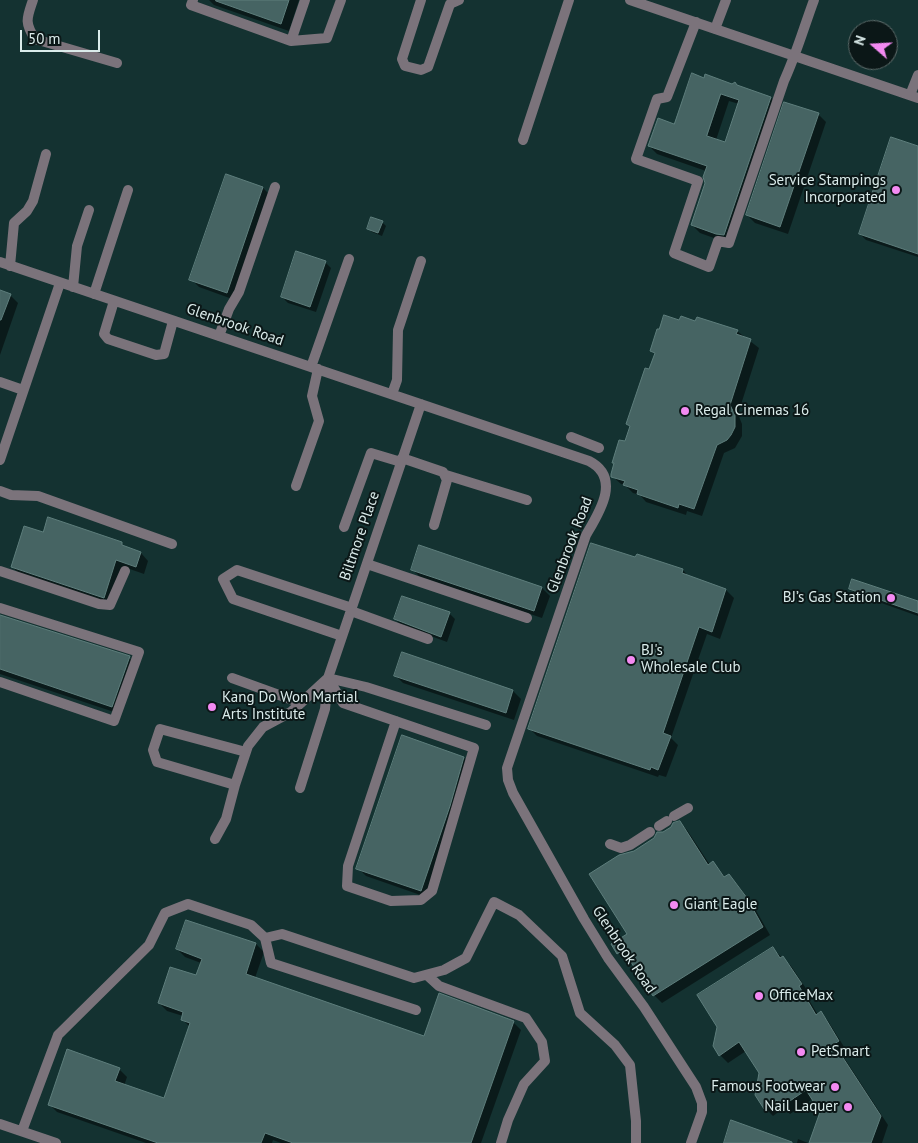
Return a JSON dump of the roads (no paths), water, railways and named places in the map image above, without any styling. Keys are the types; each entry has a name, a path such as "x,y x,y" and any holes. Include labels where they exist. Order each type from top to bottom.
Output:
{"street":[{"path":"33,0 27,18 27,27 35,39 117,63"},
{"path":"193,0 191,5 291,41 327,38 341,0"},
{"path":"291,41 305,0"},
{"path":"421,0 402,59 405,66 421,70 428,67 450,4 459,0"},
{"path":"523,140 568,0"},
{"path":"630,0 655,4 715,29 914,96 918,75"},
{"path":"715,29 726,0"},
{"path":"696,22 667,98 657,99 636,159 698,181 674,253 709,267 718,241 729,243 784,81 796,56 801,35 814,0"},
{"path":"5,264 14,223 27,211 33,201 46,154"},
{"path":"219,336 229,309 239,292 274,187"},
{"path":"94,294 128,190"},
{"path":"74,287 76,246 89,210"},
{"path":"296,486 319,421 312,396 314,368 349,258"},
{"path":"392,394 397,380 398,330 422,261"},
{"name":"Glenbrook Road","path":"5,264 589,461 598,467 605,476 606,491 601,509 586,535 507,768 508,780 513,793 584,919 608,958 644,1007 696,1087 702,1103 702,1112 691,1143"},
{"path":"0,460 4,437 24,390 60,283"},
{"path":"114,301 104,334 108,339 156,355 164,354 173,321"},
{"path":"0,382 24,390"},
{"name":"Biltmore Place","path":"300,788 325,709 328,678 421,404"},
{"path":"571,437 599,448"},
{"path":"344,527 371,453 443,472 446,475 527,500"},
{"path":"434,525 447,480 446,475"},
{"path":"0,491 11,495 38,496 172,544"},
{"path":"367,564 527,618"},
{"path":"342,636 233,599 223,579 237,570 351,609 428,639"},
{"path":"0,571 100,604 110,605 124,572"},
{"path":"0,608 139,652 114,721 0,682"},
{"path":"232,678 301,703"},
{"path":"215,839 226,820 248,746 263,726 292,712 328,678"},
{"path":"328,678 343,704 396,721 474,748 432,891 421,900 391,901 348,886 348,866 396,721"},
{"path":"328,678 366,687 486,725"},
{"path":"235,785 157,762 153,750 160,729 246,752"},
{"path":"610,844 621,848 630,845 688,808"},
{"path":"265,938 282,934 414,978 444,970 466,958 494,902 519,915 562,956 580,1013 615,1046 630,1065 636,1121 636,1143"},
{"path":"22,1131 58,1034 149,944 165,913 188,904 251,925 265,938 271,963 416,1010"},
{"path":"427,974 439,986 526,1018 542,1042 545,1061 524,1084 508,1120 501,1143"},
{"path":"0,1124 56,1143"}],"place":[{"name":"Service Stampings Incorporated","path":"896,190"},
{"name":"Regal Cinemas 16","path":"685,411"},
{"name":"BJ’s Gas Station","path":"891,598"},
{"name":"BJ's Wholesale Club","path":"631,660"},
{"name":"Kang Do Won Martial Arts Institute","path":"212,707"},
{"name":"Giant Eagle","path":"674,905"},
{"name":"OfficeMax","path":"759,996"},
{"name":"PetSmart","path":"801,1052"},
{"name":"Famous Footwear","path":"835,1087"},
{"name":"Nail Laquer","path":"848,1107"}]}
